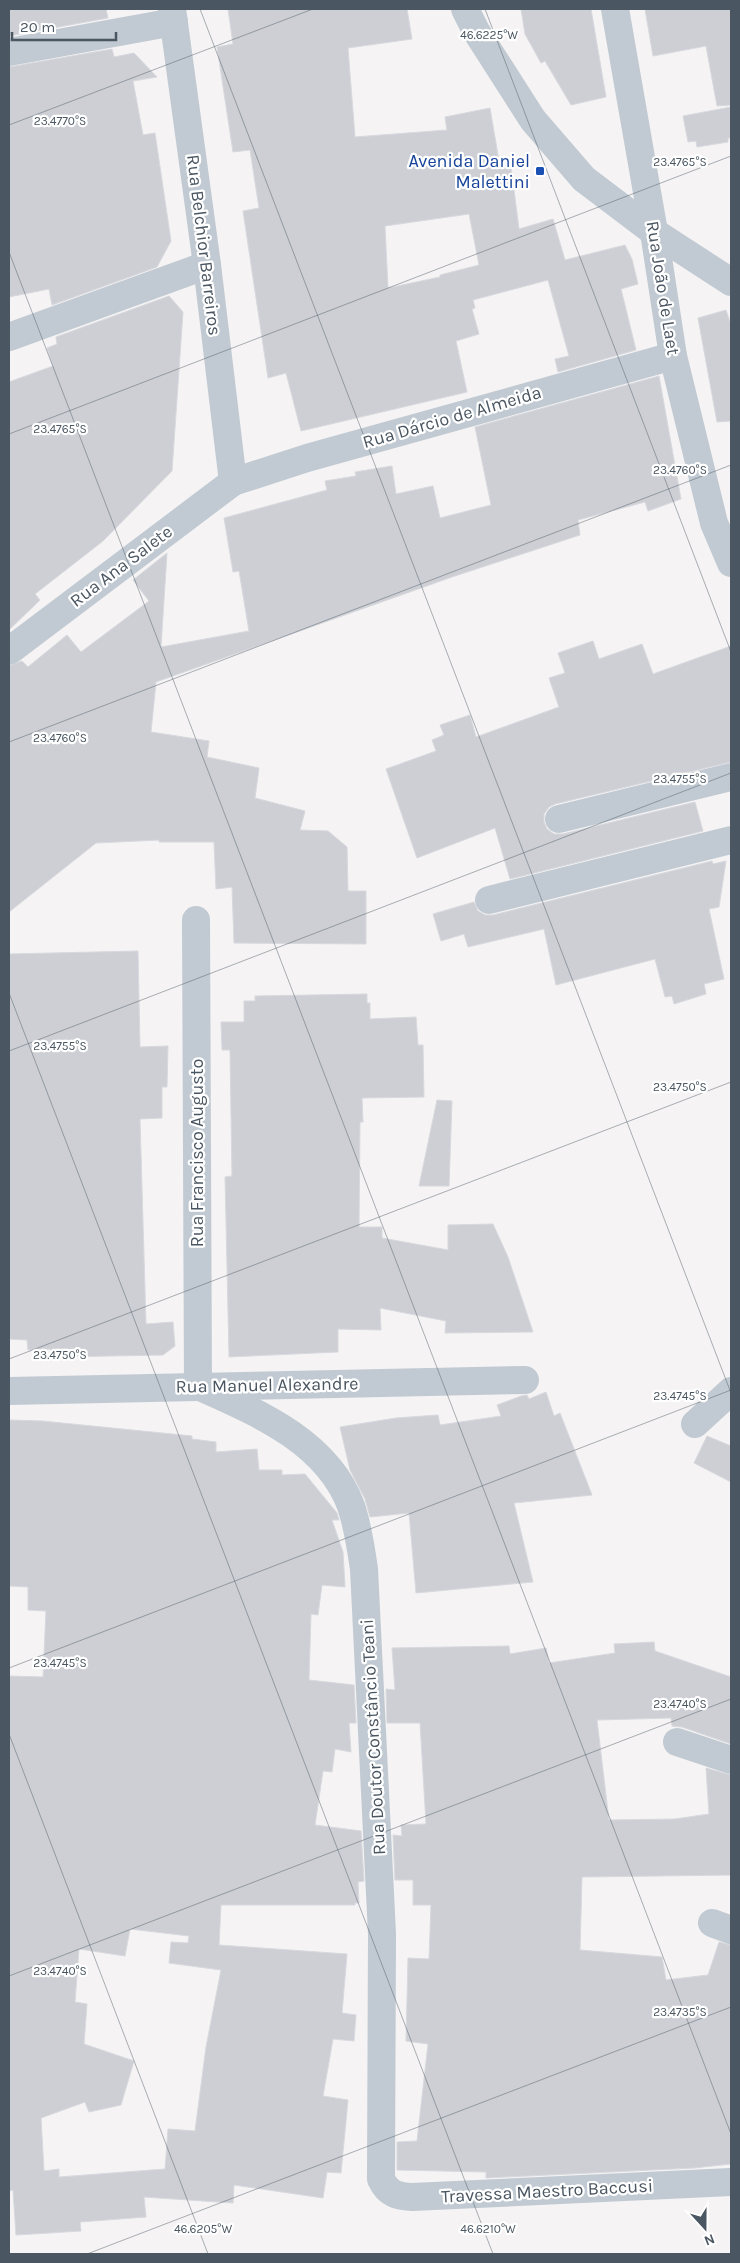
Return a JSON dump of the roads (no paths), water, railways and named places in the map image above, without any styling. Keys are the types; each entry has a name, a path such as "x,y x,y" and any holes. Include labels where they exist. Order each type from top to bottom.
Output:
{"street":[{"path":"465,9 476,31 533,120 584,179 654,232 731,282"},
{"name":"Rua João de Laet","path":"615,9 654,232 673,356 714,523 731,562"},
{"path":"9,52 173,16"},
{"name":"Rua Belchior Barreiros","path":"173,16 207,265 233,482"},
{"path":"9,337 207,265"},
{"name":"Rua Dárcio de Almeida","path":"233,482 307,458 673,356"},
{"name":"Rua Ana Salete","path":"9,651 233,482"},
{"path":"559,819 731,777"},
{"path":"489,900 731,840"},
{"name":"Rua Francisco Augusto","path":"196,920 198,1386"},
{"name":"Rua Manuel Alexandre","path":"9,1391 525,1380"},
{"name":"Rua Doutor Constâncio Teani","path":"198,1386 256,1412 305,1444 333,1473 350,1504 359,1534 364,1569 382,1934 383,2055 380,2169"},
{"path":"695,1424 731,1391"},
{"path":"677,1742 731,1760"},
{"name":"Travessa Maestro Baccusi","path":"380,2169 385,2188 392,2194 412,2197 731,2182"}],"place":[{"name":"Avenida Daniel Malettini","path":"540,171"}]}
